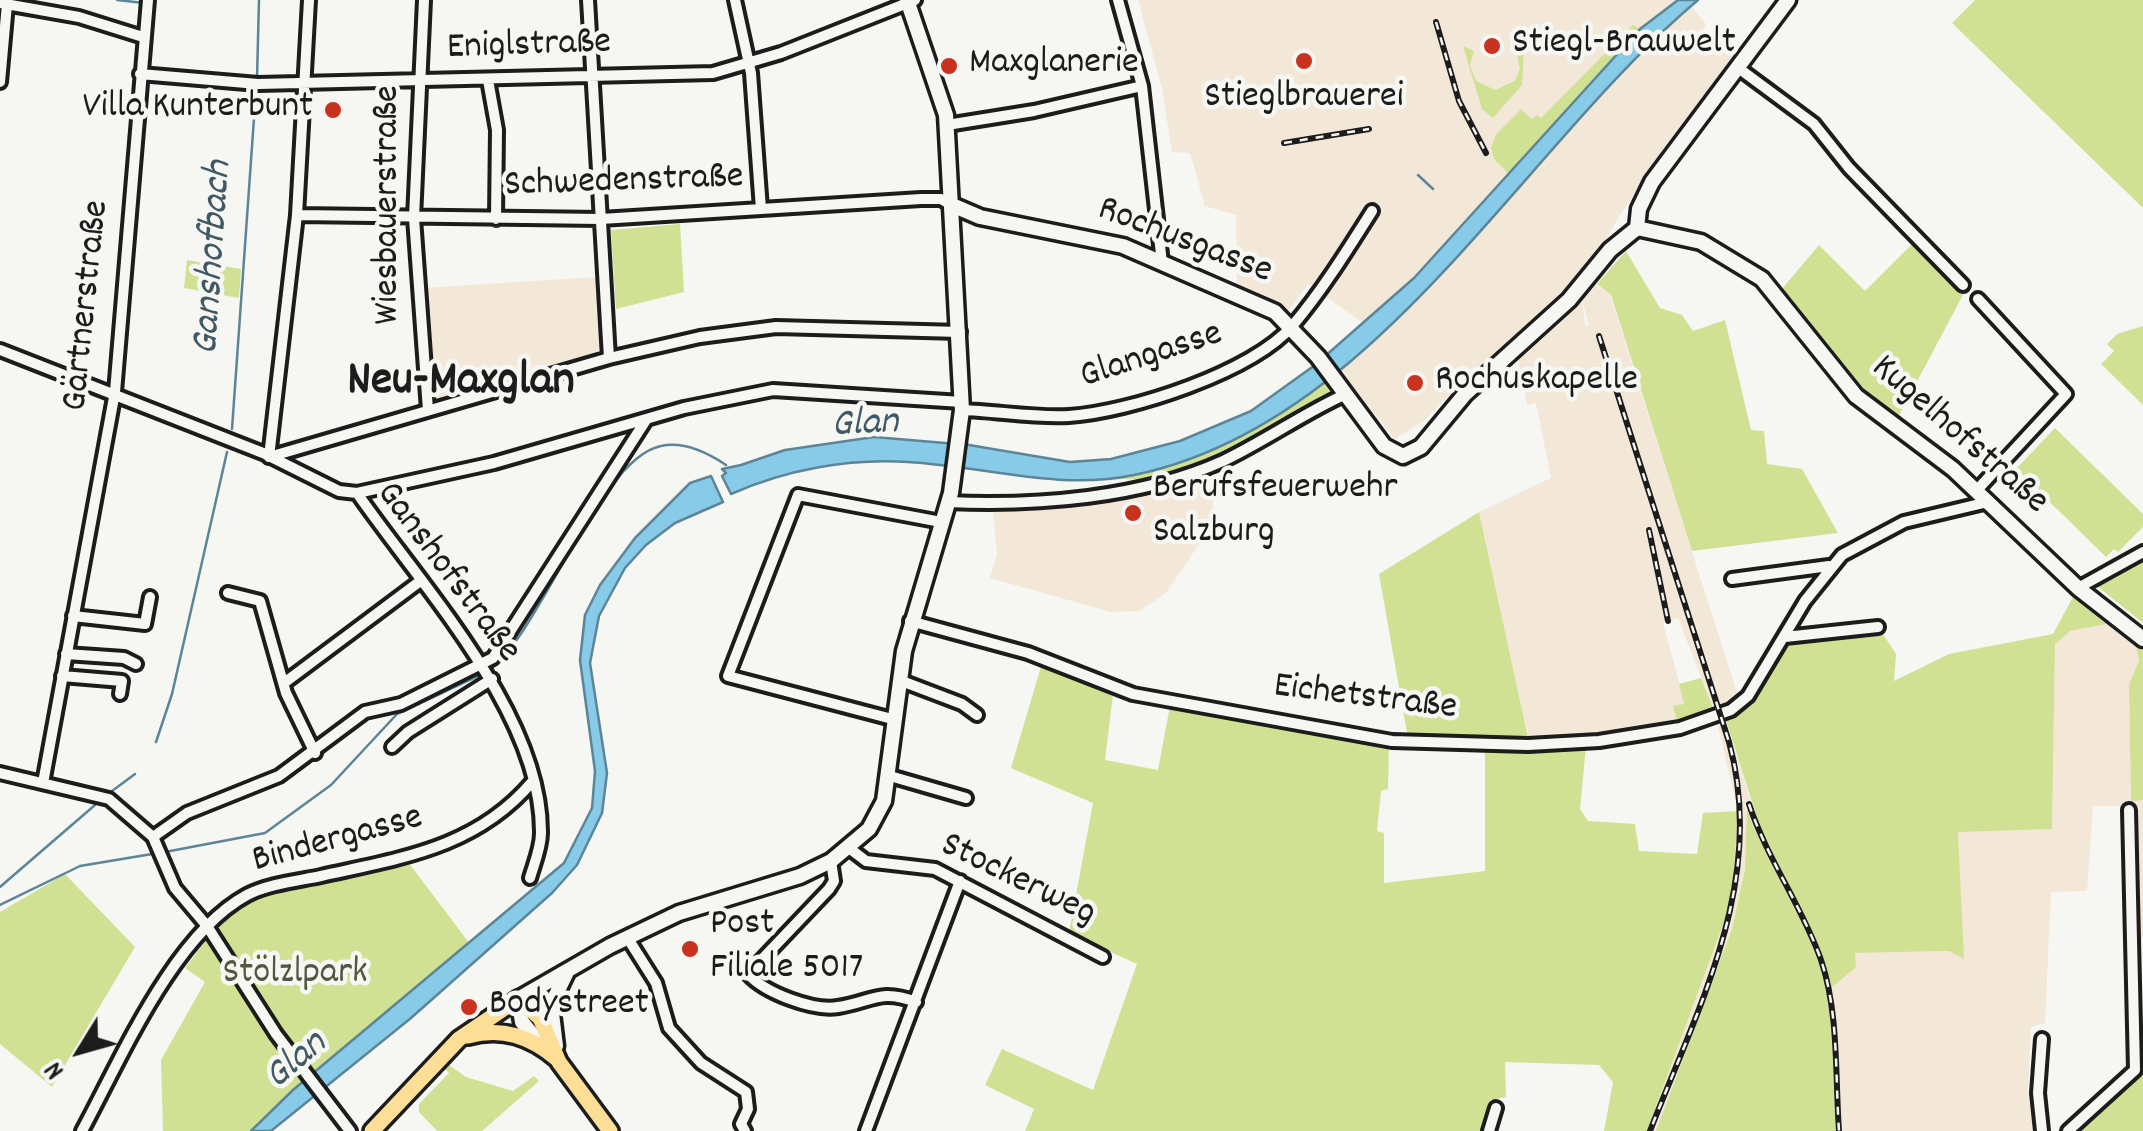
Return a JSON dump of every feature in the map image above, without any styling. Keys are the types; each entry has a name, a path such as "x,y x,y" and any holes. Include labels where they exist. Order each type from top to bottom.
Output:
{"main road":[{"path":"372,1131 459,1038 518,999 540,1018 559,1062"},
{"path":"459,1038 500,1032 545,1049 610,1131"}],"street":[{"path":"310,0 298,215 270,457 609,358 744,330 960,332"},
{"name":"Wiesbauerstraße","path":"424,0 414,218 428,410"},
{"path":"588,0 609,358"},
{"path":"734,0 750,64 761,209"},
{"path":"1118,0 1142,86 1162,264"},
{"path":"1637,228 1639,209 1652,182 1788,0"},
{"path":"545,1049 522,1022 518,999 627,937 693,908 800,876 830,861 870,829 890,776 899,680 910,621 948,502 962,406 948,125 937,78 910,1"},
{"name":"Eniglstraße","path":"140,74 258,84 713,72 750,64 910,1"},
{"path":"0,82 4,4 94,20 143,36"},
{"name":"Gärtnerstraße","path":"42,783 115,392 147,4"},
{"path":"1736,67 1814,124 1848,168 1963,285"},
{"path":"488,80 498,130 496,219"},
{"path":"948,125 1034,111 1142,86"},
{"name":"Schwedenstraße","path":"298,215 601,220 920,199 941,199 952,205"},
{"name":"Rochusgasse","path":"952,205 980,217 1106,240 1275,312 1292,326 1391,452 1408,456 1421,447 1475,384 1569,300 1610,250 1637,228"},
{"name":"Glangasse","path":"357,493 494,463 646,420 773,390 1064,416 1095,413 1212,376 1253,355 1292,326 1372,211"},
{"name":"Kugelhofstraße","path":"1637,228 1701,242 1762,279 1856,396 1977,490 2078,588 2143,639"},
{"path":"1977,490 2066,394 1978,300"},
{"name":"Ganshofstraße","path":"0,350 115,392 270,457 326,486 357,493 487,672 520,740 541,833 530,878"},
{"path":"948,502 1038,500 1120,490 1183,476 1261,442 1346,394"},
{"path":"392,747 487,672 590,502 626,455 646,420"},
{"path":"896,720 728,676 798,494 941,522"},
{"name":"Eichetstraße","path":"910,621 1028,652 1132,694 1392,740 1465,744 1598,741 1704,721 1748,696 1829,566 1886,529 1988,502"},
{"path":"2078,588 2143,552"},
{"name":"Eichetstraße","path":"1732,579 1829,566"},
{"path":"284,682 419,582"},
{"path":"228,593 260,601 284,682 315,753"},
{"path":"73,616 146,624 150,597"},
{"path":"1785,637 1878,628"},
{"path":"66,654 124,658 136,664"},
{"path":"153,837 187,813 278,776 315,753 366,712 401,704 487,672"},
{"path":"62,676 122,681 120,694"},
{"path":"899,680 962,704 977,716"},
{"path":"0,773 105,798 153,837 170,881 207,926 251,998 350,1131"},
{"path":"890,776 966,798"},
{"name":"Bindergasse","path":"82,1131 162,988 207,926 260,890 373,864 474,834 532,782"},
{"path":"2068,1131 2139,1069 2129,810"},
{"name":"Stockerweg","path":"849,848 866,861 923,866 960,881 1103,957"},
{"path":"830,861 834,882 830,889 748,974 768,988 822,1007 888,994 916,1002"},
{"path":"866,1131 960,881"},
{"path":"627,937 656,983 669,1028 676,1038 700,1063 746,1092 748,1109 741,1124 746,1131"},
{"path":"559,1062 551,1005 571,968"},
{"path":"2042,1039 2038,1093 2042,1131"},
{"path":"1490,1131 1496,1108"}],"shaded area":[{"path":"1138,0 1686,0 1706,24 1701,32 1733,55 1620,215 1584,275 1610,295 1739,699 1723,711 1753,809 1817,943 1831,987 1855,953 1949,951 1963,958 1958,831 2052,829 2055,644 2069,631 2106,624 2136,646 2139,661 2129,684 2131,800 2143,800 2143,938 2136,941 2133,806 2093,806 2087,891 2051,892 2045,1023 2031,1027 2028,1092 2033,1131 1836,1131 1824,981 1748,811 1745,869 1732,930 1656,1131 1647,1131 1732,900 1738,811 1715,713 1678,618 1663,623 1685,704 1678,724 1621,735 1529,742 1479,512 1551,478 1536,403 1527,405 1517,356 1582,301 1585,326 1589,325 1577,282 1464,380 1424,421 1395,439 1327,354 1363,323 1308,284 1289,310 1237,286 1236,215 1205,206 1190,153 1172,152 1162,88"},
{"path":"597,277 596,353 430,402 423,288"},
{"path":"1214,472 1212,525 1166,593 1139,611 1111,612 990,578 997,554 993,510 1100,498"}],"green space":[{"path":"1975,0 2143,0 2143,208 1952,23"},
{"path":"1633,25 1640,29 1509,174 1494,159 1491,148 1496,134 1521,109 1532,119 1537,115 1541,118"},
{"path":"1463,46 1474,51 1470,65 1476,81 1495,90 1515,81 1520,68 1516,51 1524,49 1522,85 1493,118 1482,109"},
{"path":"680,224 684,292 616,309 611,230"},
{"path":"1913,243 1964,293 1895,423 1840,371 1781,290 1819,245 1865,291"},
{"path":"1626,251 1660,308 1682,315 1693,331 1725,320 1751,430 1764,431 1767,464 1802,469 1838,533 1692,551 1611,295 1597,284"},
{"path":"187,260 241,269 239,298 184,288"},
{"path":"2143,326 2143,405 2101,364 2114,351 2107,344 2117,334"},
{"path":"1327,379 1330,392 1228,453 1169,475 1115,478 1201,456 1280,414"},
{"path":"2055,428 2143,514 2143,527 2118,552 2114,549 2106,557 2016,469"},
{"path":"1479,512 1529,742 1408,738 1379,574"},
{"path":"2143,556 2143,623 2097,586"},
{"path":"2073,597 2106,624 2070,631 2055,644 2052,829 1958,832 1964,959 1949,951 1855,953 1856,967 1831,988 1817,943 1759,824 1725,717 1746,704 1786,643 1881,631 1896,654 1894,681 1949,654 2053,634"},
{"path":"2136,646 2143,651 2143,800 2131,801 2129,684 2139,661"},
{"path":"1042,663 1113,695 1105,760 1158,770 1170,706 1389,744 1388,789 1381,791 1377,831 1384,833 1384,883 1485,871 1485,747 1586,746 1580,809 1588,821 1635,824 1639,851 1697,854 1703,813 1738,811 1732,900 1647,1131 1604,1131 1613,1082 1599,1065 1505,1062 1506,1097 1490,1100 1483,1131 1025,1131 1034,1109 985,1085 1002,1049 1093,1090 1137,964 1069,933 1093,803 1011,768"},
{"path":"1701,678 1715,713 1678,724 1673,706 1684,704 1679,684"},
{"path":"1747,809 1808,937 1822,977 1830,1020 1836,1131 1656,1131 1732,929 1745,869"},
{"name":"Stölzlpark","path":"405,858 470,944 293,1090 251,1131 163,1131 161,1060 205,982 185,968 214,930 245,900"},
{"path":"65,874 135,947 52,1087 0,1044 0,912"},
{"path":"449,1065 466,1077 513,1091 534,1076 539,1081 482,1131 437,1131 419,1112 419,1104 449,1073 445,1069"},
{"path":"2143,1072 2143,1131 2078,1131 2139,1073"}],"water":[{"path":"1678,0 1698,0 1633,61 1440,275 1372,342 1300,401 1221,446 1134,475 1106,479 1049,479 885,461 795,472 731,494 722,469 785,450 874,437 969,445 1070,462 1111,459 1180,441 1251,411 1315,365 1414,278 1640,29"},
{"path":"711,476 723,502 675,523 646,545 625,568 599,616 590,663 607,773 602,813 577,865 552,893 411,1018 271,1131 251,1131 293,1090 564,863 592,808 595,771 580,660 585,615 600,585 635,538 690,483"}],"waterway":[{"path":"117,0 144,3"},
{"name":"Ganshofbach","path":"257,78 259,0"},
{"name":"Ganshofbach","path":"232,429 256,90"},
{"path":"1418,175 1433,189"},
{"path":"489,670 529,621 593,512 638,458 661,446 678,445 704,452 726,465"},
{"name":"Ganshofbach","path":"156,742 172,694 227,452"},
{"path":"165,852 265,833 331,785 397,714 482,674"},
{"name":"Ganshofbach","path":"112,791 135,774"},
{"name":"Ganshofbach","path":"0,887 95,805"},
{"path":"0,905 80,866 158,853"}],"railway":[{"path":"1436,22 1459,101 1486,153"},
{"path":"1284,143 1369,129"},
{"path":"1599,336 1729,742 1739,793 1740,843 1734,893 1722,941 1650,1131"},
{"path":"1649,530 1668,621"},
{"path":"1749,804 1813,940 1827,980 1834,1023 1839,1131"}],"place":[{"name":"Stiegl-Brauwelt","path":"1492,46"},
{"name":"Stieglbrauerei","path":"1304,61"},
{"name":"Maxglanerie","path":"949,66"},
{"name":"Villa Kunterbunt","path":"333,110"},
{"name":"Rochuskapelle","path":"1415,383"},
{"name":"Berufsfeuerwehr Salzburg","path":"1133,513"},
{"name":"Post Filiale 5017","path":"690,949"},
{"name":"Bodystreet","path":"469,1007"}],"district":[{"name":"Neu-Maxglan","path":"461,385"}],"water label":[{"name":"Glan","path":"865,427"},
{"name":"Glan","path":"298,1063"}]}
